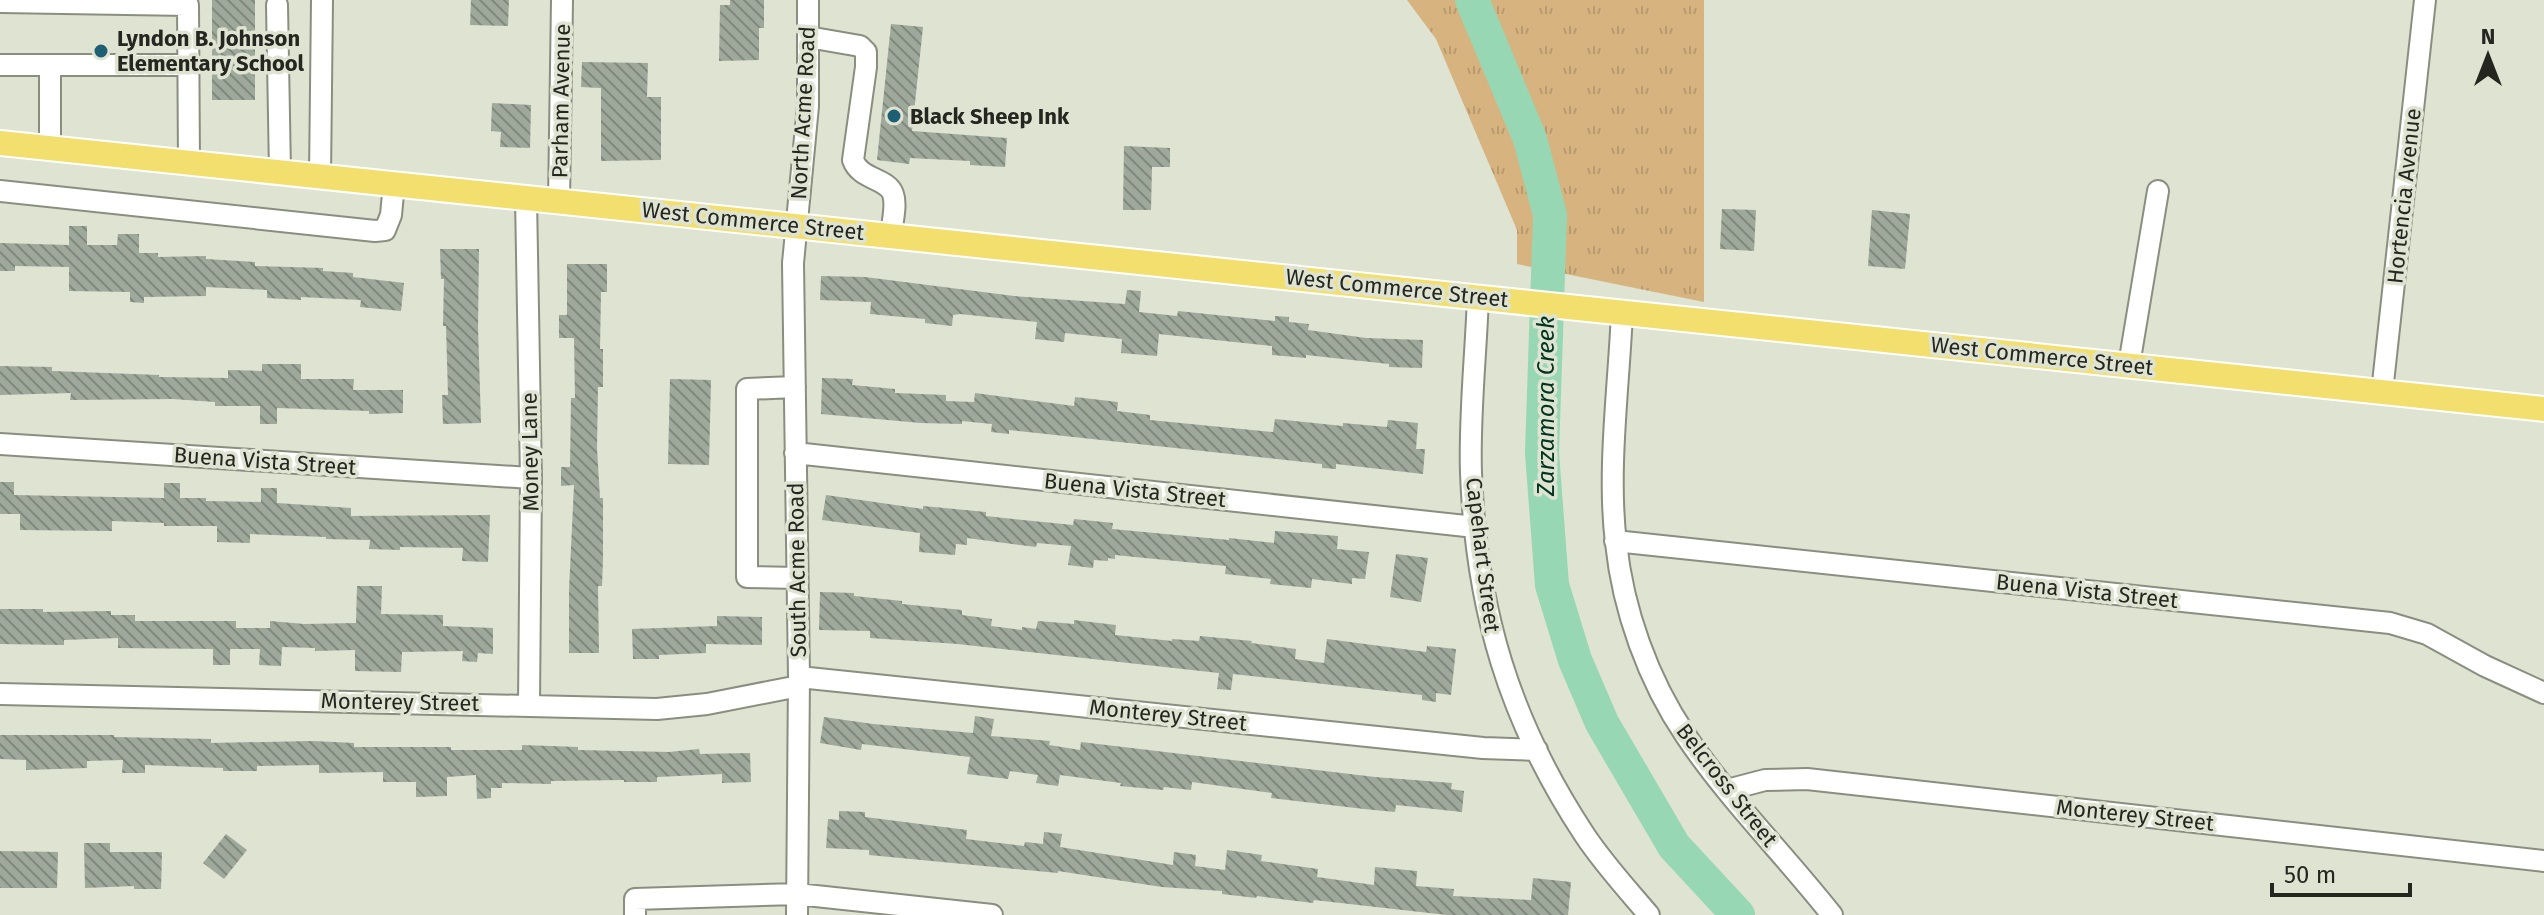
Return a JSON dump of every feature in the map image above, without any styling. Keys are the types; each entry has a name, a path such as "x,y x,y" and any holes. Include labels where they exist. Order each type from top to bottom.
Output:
{"main road":[{"name":"West Commerce Street","path":"0,143 2544,409"}],"street":[{"path":"320,176 322,0"},
{"name":"Parham Avenue","path":"559,201 562,0"},
{"name":"North Acme Road","path":"797,225 808,106 808,0"},
{"name":"Hortencia Avenue","path":"2382,392 2425,0"},
{"path":"0,2 188,5 189,163"},
{"path":"277,5 280,172"},
{"path":"808,37 860,46 866,52 853,160 864,175 888,186 894,196 891,235"},
{"path":"0,65 188,65"},
{"path":"50,65 50,148"},
{"path":"0,191 375,231 385,230 389,223 394,183"},
{"path":"2129,365 2158,191"},
{"name":"Money Lane","path":"526,198 531,478 529,705"},
{"name":"South Acme Road","path":"797,225 793,263 799,681 797,915"},
{"name":"Capehart Street","path":"1478,296 1471,471 1475,527 1494,645 1508,687 1537,750 1586,836 1649,915"},
{"name":"Belcross Street","path":"1622,312 1614,484 1615,541 1622,582 1639,641 1657,686 1684,733 1727,790 1832,915"},
{"path":"795,387 747,389 747,577 797,578"},
{"name":"Buena Vista Street","path":"0,444 531,478"},
{"name":"Buena Vista Street","path":"795,453 1475,527"},
{"name":"Buena Vista Street","path":"1615,541 2390,623 2436,638 2485,666 2544,693"},
{"name":"Monterey Street","path":"0,694 657,709 707,704 799,681 1483,748 1537,750"},
{"name":"Monterey Street","path":"1727,790 1765,780 1807,779 2544,861"},
{"path":"635,915 635,899 797,894 992,915"}],"green space":[{"path":"1407,0 1704,0 1704,302 1517,264 1517,230 1436,39"}],"building":[{"path":"212,0 255,0 255,100 212,100"},
{"path":"471,0 509,0 508,26 470,25"},
{"path":"730,0 764,0 764,28 759,28 759,60 719,61 720,5 730,5"},
{"path":"891,24 923,27 912,131 1007,138 1005,167 970,165 970,161 910,158 909,164 877,160"},
{"path":"582,62 648,63 647,97 661,97 661,160 601,161 601,88 581,87"},
{"path":"492,103 531,105 530,148 500,147 501,132 491,131"},
{"path":"1124,146 1170,148 1170,167 1152,167 1151,210 1123,210"},
{"path":"1722,209 1756,210 1754,251 1720,249"},
{"path":"1872,210 1910,214 1905,269 1868,266"},
{"path":"69,226 87,226 87,245 117,245 118,234 139,234 139,253 158,253 158,257 206,256 206,259 255,262 255,266 323,268 323,271 353,273 353,277 404,283 401,311 360,307 361,300 267,298 267,290 206,287 206,296 144,297 144,303 130,302 130,292 69,291 69,267 15,266 15,271 0,271 0,243 69,245"},
{"path":"440,249 479,249 481,423 443,424 442,395 448,395"},
{"path":"567,264 607,264 607,292 601,292 603,387 598,387 597,448 600,498 603,498 602,586 598,586 599,653 569,653 574,485 561,486 561,467 570,467 571,398 575,398 574,338 559,338 559,315 567,315"},
{"path":"821,276 865,277 1014,296 1125,304 1127,290 1141,291 1139,312 1177,316 1178,311 1275,321 1275,316 1289,317 1289,322 1309,324 1308,330 1366,338 1423,340 1422,368 1389,367 1389,364 1306,355 1306,358 1272,355 1272,346 1159,334 1157,356 1121,353 1122,339 1065,333 1064,342 1035,339 1037,322 960,314 953,315 952,326 925,323 925,319 870,314 871,302 820,300"},
{"path":"262,364 301,364 301,379 354,379 353,390 403,390 403,413 277,408 277,424 260,424 260,406 215,406 215,402 173,399 70,400 71,393 0,395 0,366 52,367 52,371 159,377 228,378 228,370 262,371"},
{"path":"822,378 853,379 852,385 895,389 895,393 946,395 946,401 974,402 975,393 1074,406 1075,397 1118,402 1117,411 1150,415 1150,420 1273,432 1275,419 1343,426 1343,423 1387,427 1388,420 1418,423 1416,449 1425,449 1423,474 1336,464 1336,469 1322,468 1322,464 1009,430 1009,434 991,432 992,424 962,421 962,424 921,423 821,414"},
{"path":"670,379 711,380 709,465 668,464"},
{"path":"0,482 14,482 14,495 164,498 164,483 180,483 180,498 206,498 206,501 261,502 261,488 277,488 277,503 351,508 351,516 490,515 488,562 462,561 463,548 369,549 370,540 250,534 250,543 217,542 217,526 164,526 164,523 112,521 112,531 20,530 20,514 0,514"},
{"path":"826,495 923,509 923,506 986,512 986,516 1073,525 1074,519 1113,523 1112,529 1229,540 1274,543 1275,531 1338,536 1337,549 1369,552 1365,579 1352,578 1352,584 1312,579 1311,588 1270,584 1271,579 1225,574 1226,566 1115,555 1115,559 1108,558 1108,561 1094,560 1093,568 1068,565 1071,546 1037,543 1036,547 967,538 967,545 956,544 955,555 919,552 920,533 822,520"},
{"path":"1396,554 1428,558 1421,602 1390,597"},
{"path":"357,586 382,586 381,614 443,615 443,626 493,628 493,654 478,653 477,662 462,661 463,651 402,652 401,672 355,671 355,650 315,651 315,648 282,647 281,666 259,665 260,649 230,649 230,665 213,665 213,649 118,648 118,638 64,640 64,645 0,644 0,609 111,611 111,615 135,615 135,621 236,621 236,628 270,628 270,621 356,623"},
{"path":"820,592 854,593 854,596 902,601 902,604 962,610 962,615 992,619 991,626 1022,630 1022,627 1036,629 1038,621 1074,624 1074,620 1116,625 1115,635 1172,641 1199,641 1200,636 1252,641 1296,649 1295,659 1324,663 1327,639 1426,652 1427,646 1456,649 1451,695 1436,693 1436,702 1422,700 1422,695 1233,674 1231,690 1217,689 1219,673 958,644 870,638 870,631 819,630"},
{"path":"717,616 762,617 762,645 706,644 706,653 633,659 632,629 717,626"},
{"path":"975,716 994,719 991,736 1050,741 1049,745 1080,750 1081,742 1375,777 1452,783 1451,789 1464,791 1462,812 1396,805 1395,812 1364,809 1271,798 1272,793 1192,782 1191,790 1164,787 1163,790 1060,775 1058,786 1036,783 1038,775 1010,771 1008,779 967,774 970,757 862,744 861,750 820,743 824,717 973,733"},
{"path":"0,735 114,735 211,739 211,743 312,741 354,743 354,747 451,747 451,750 522,750 522,745 578,747 578,750 669,752 699,749 700,754 750,753 751,782 722,783 722,774 657,777 657,782 502,783 502,788 491,788 491,798 477,799 476,775 447,777 447,796 416,797 416,782 383,782 383,772 319,773 319,765 257,766 257,771 223,771 223,768 145,765 145,773 122,773 123,760 87,761 87,768 26,770 26,760 0,759"},
{"path":"839,811 865,812 865,817 967,830 966,839 1024,846 1025,842 1043,844 1044,832 1062,834 1060,847 1173,865 1174,852 1196,855 1195,866 1225,870 1227,850 1262,855 1261,861 1318,869 1317,877 1374,885 1375,867 1417,871 1416,886 1454,889 1453,896 1531,900 1533,878 1571,882 1568,915 1447,915 1314,900 1313,903 1256,898 1058,871 869,855 869,850 826,848 828,819 839,820"},
{"path":"226,834 247,850 224,879 203,863"},
{"path":"84,843 110,843 110,852 162,852 161,889 134,889 134,886 85,888"},
{"path":"0,851 58,852 57,888 0,888"}],"waterway":[{"name":"Zarzamora Creek","path":"1472,0 1530,139 1550,215 1542,453 1552,585 1575,660 1602,723 1674,846 1738,915"}],"place":[{"name":"Lyndon B. Johnson Elementary School","path":"101,51"},
{"name":"Black Sheep Ink","path":"894,116"}]}
